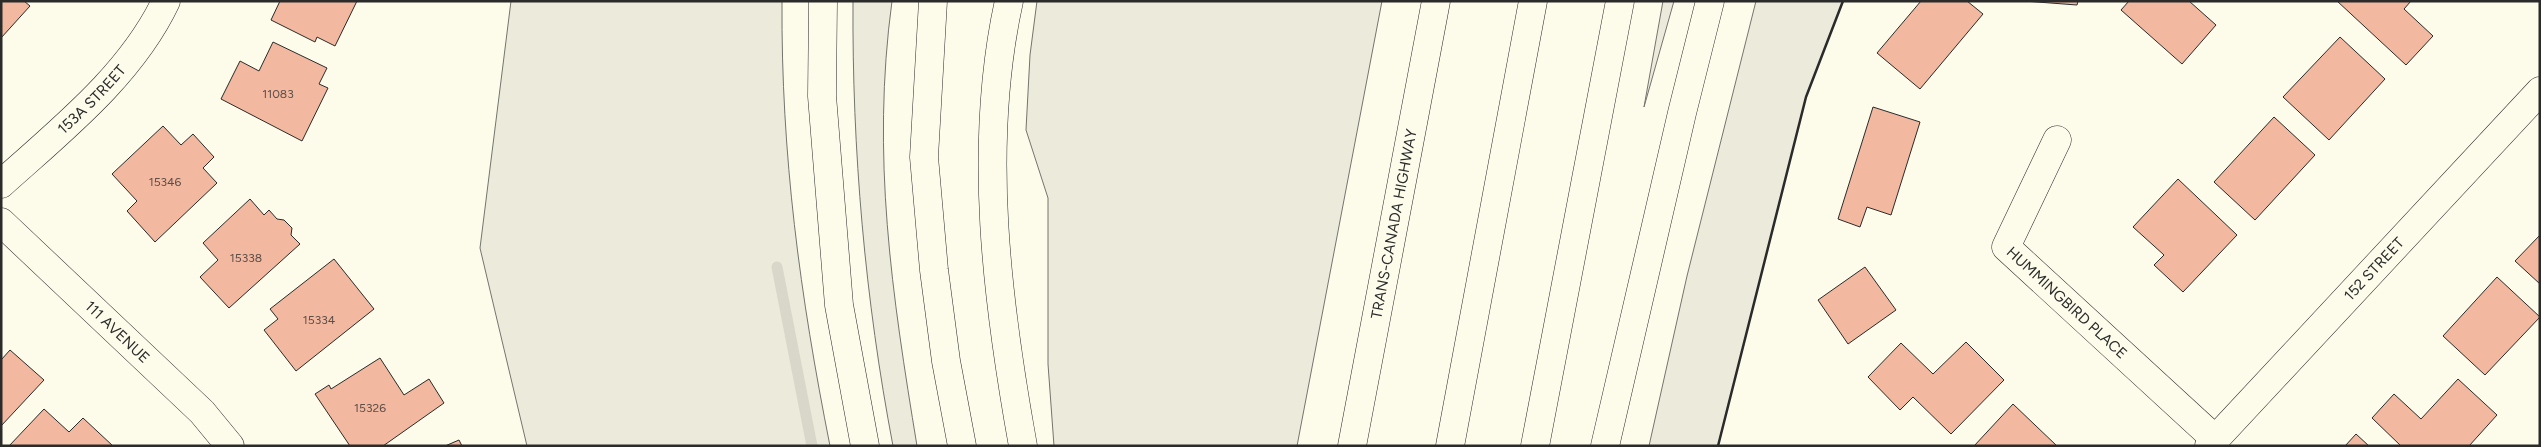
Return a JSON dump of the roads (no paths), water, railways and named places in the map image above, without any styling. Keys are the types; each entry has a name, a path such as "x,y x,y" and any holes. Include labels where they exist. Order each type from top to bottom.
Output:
{"main road":[{"name":"153A STREET","path":"1,184 87,105 120,71 166,1"},
{"path":"823,1 822,96 839,305 865,446"},
{"path":"933,1 924,157 934,270 946,361 962,446"},
{"path":"1009,1 1003,26 994,118 994,225 1006,353 1023,446"},
{"name":"TRANS-CANADA HIGHWAY","path":"1352,446 1436,1"},
{"path":"1450,446 1533,1"},
{"path":"1535,446 1620,1"},
{"path":"1605,446 1679,122 1710,1"},
{"name":"152 STREET","path":"2212,442 2540,91"},
{"name":"HUMMINGBIRD PLACE","path":"2057,140 2006,247 2212,442"},
{"name":"111 AVENUE","path":"1,222 202,412 230,446"}],"waterway":[{"path":"777,267 812,446"}]}
